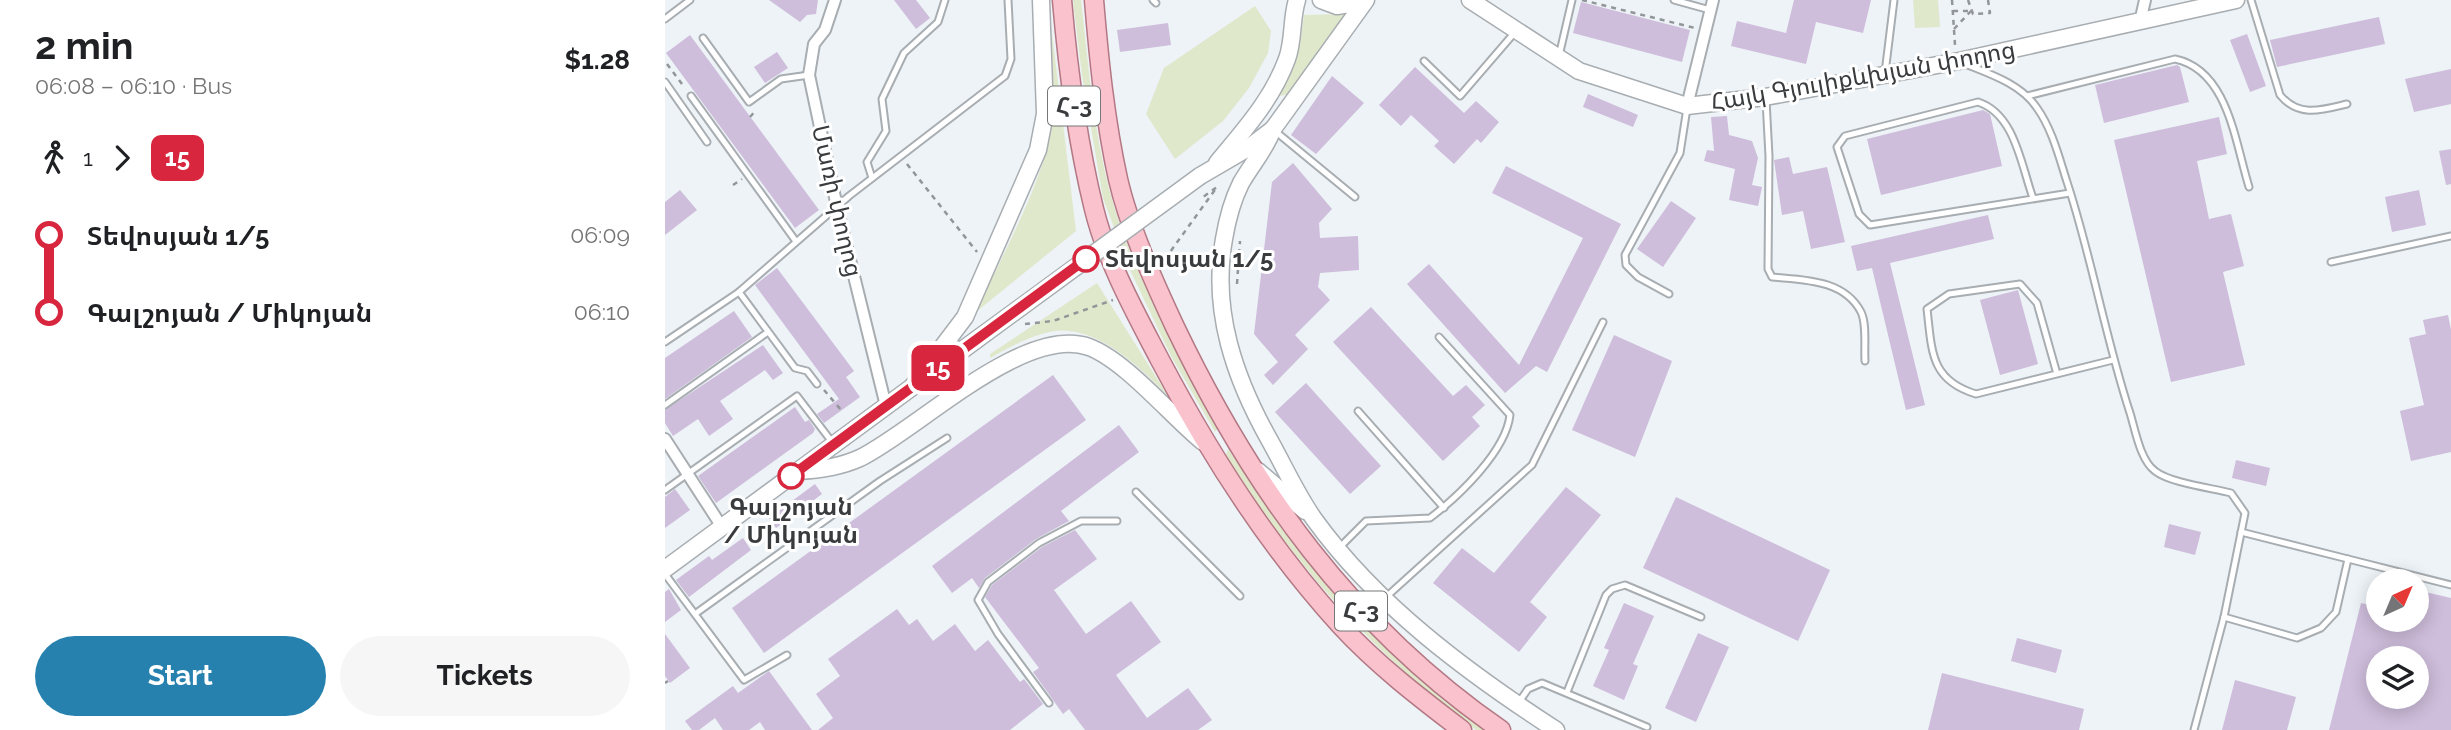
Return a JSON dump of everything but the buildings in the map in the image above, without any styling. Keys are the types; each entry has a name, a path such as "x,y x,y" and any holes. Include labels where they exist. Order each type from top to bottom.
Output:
{"main road":[{"path":"912,387 965,317 1038,150 1045,114 1041,0"},
{"name":"Հ-3","path":"1062,0 1069,83 1095,212 1132,305 1208,447 1280,553 1343,628 1410,690 1462,730"},
{"name":"Հ-3","path":"1094,0 1101,82 1118,181 1163,302 1233,436 1300,540 1347,597 1462,704 1501,730"},
{"path":"1217,163 1252,122 1277,80 1287,57 1297,0"},
{"path":"1321,0 1337,6 1364,1"},
{"name":"Հայկ Գյուլիքևխյան փողոց","path":"1470,0 1579,71 1687,106 1765,97 1885,75 1957,53 2140,22 2236,0"},
{"path":"1364,1 1273,129 1265,150 1240,185 1224,240 1222,300 1229,348 1241,384 1313,517 1338,550 1385,598 1426,634 1517,705 1556,730"},
{"path":"665,571 1217,163 1248,148 1273,129"},
{"path":"798,471 823,470 860,458 990,372 1019,356 1065,343 1089,348 1118,365 1208,447"},
{"path":"1251,465 1313,517"}],"street":[{"name":"Մառի փողոց","path":"835,0 825,30 814,44 809,75 837,207 886,406"},
{"path":"2140,22 2145,0"},
{"path":"1687,106 1712,5"},
{"path":"665,439 722,527"}],"lane":[{"path":"665,19 690,0"},
{"path":"872,178 867,162 886,131 881,99 904,52 938,22 945,0"},
{"path":"665,341 739,292 795,240 1005,76 1011,59 1008,0"},
{"path":"1558,59 1572,0"},
{"path":"1674,0 1712,5"},
{"path":"1885,75 1894,0"},
{"path":"2251,0 2280,95 2287,103 2297,109 2315,112 2347,104"},
{"path":"1424,61 1460,96 1516,31"},
{"path":"703,38 749,102 781,79 809,75"},
{"path":"1957,53 2027,96 2038,109 2055,145 2099,291 2113,360 2140,443 2152,468 2164,476 2235,495 2245,513 2224,617 2193,730"},
{"path":"2027,96 2175,59 2188,61 2204,72 2218,89 2249,187"},
{"path":"665,82 707,142"},
{"path":"691,96 795,240"},
{"path":"1765,97 1769,156 1768,269 1772,277 1828,283 1849,297 1862,313 1865,361"},
{"path":"2033,198 2006,122 1993,107 1978,102 1845,136 1837,147 1859,214 1870,225 2070,193"},
{"path":"1669,294 1638,277 1626,265 1625,255 1680,153 1687,106"},
{"path":"1273,129 1355,197"},
{"path":"2331,262 2451,236"},
{"path":"2057,374 2037,303 2020,284 1949,294 1927,309 1933,359 1957,388 1976,394 2057,374 2113,360"},
{"path":"739,292 795,368 807,372 817,384"},
{"path":"1385,598 1532,465 1603,322"},
{"path":"665,405 768,332"},
{"path":"1338,550 1366,521 1430,518 1444,508 1495,452 1508,431 1510,415 1439,337"},
{"path":"665,490 797,396 834,444"},
{"path":"1358,411 1444,508"},
{"path":"1208,447 1233,436"},
{"path":"695,614 880,481 947,438"},
{"path":"1136,492 1240,596"},
{"path":"1049,703 998,634 978,600 988,582 1039,543 1081,521 1117,522"},
{"path":"2241,532 2451,585"},
{"path":"2224,617 2297,638 2321,628 2336,612 2349,559"},
{"path":"665,571 744,680 787,655"},
{"path":"1566,692 1607,595 1612,589 1625,585 1701,617"},
{"path":"1517,705 1528,689 1542,683 1647,727"}],"path":[{"path":"1583,0 1705,31"},
{"path":"1952,0 1957,53"},
{"path":"1968,0 1971,11"},
{"path":"1953,11 1990,13 1988,0"},
{"path":"1954,29 1971,11"},
{"path":"667,64 691,96"},
{"path":"901,155 981,257"},
{"path":"733,185 738,182"},
{"path":"1165,259 1217,187 1203,197"},
{"path":"1236,290 1240,240"},
{"path":"1025,324 1053,321 1113,300"},
{"path":"830,396 842,411"}],"green space":[{"path":"1048,0 1076,231 976,312 1029,200 1050,134 1053,84"},
{"path":"1073,0 1081,0 1098,139 1117,217 1156,309 1219,427 1215,432 1171,356 1130,270 1103,198 1082,75"},
{"path":"1913,0 1938,0 1940,27 1915,28"},
{"path":"1255,6 1271,31 1268,53 1249,88 1223,121 1175,159 1146,114 1164,68"},
{"path":"1346,14 1289,94 1280,96 1300,45 1304,15"},
{"path":"1097,283 1168,396 1117,351 1086,335 1070,331 1037,335 990,358 990,354"},
{"path":"1228,449 1294,543 1366,625 1489,730 1476,730 1438,700 1369,638 1337,605 1252,496 1226,455"}],"bus line":[{"name":"15","path":"791,476 1086,259"}],"place":[{"name":"Տեվոսյան 1/5","path":"1086,259"},
{"name":"Գալշոյան / Միկոյան","path":"791,476"}]}
